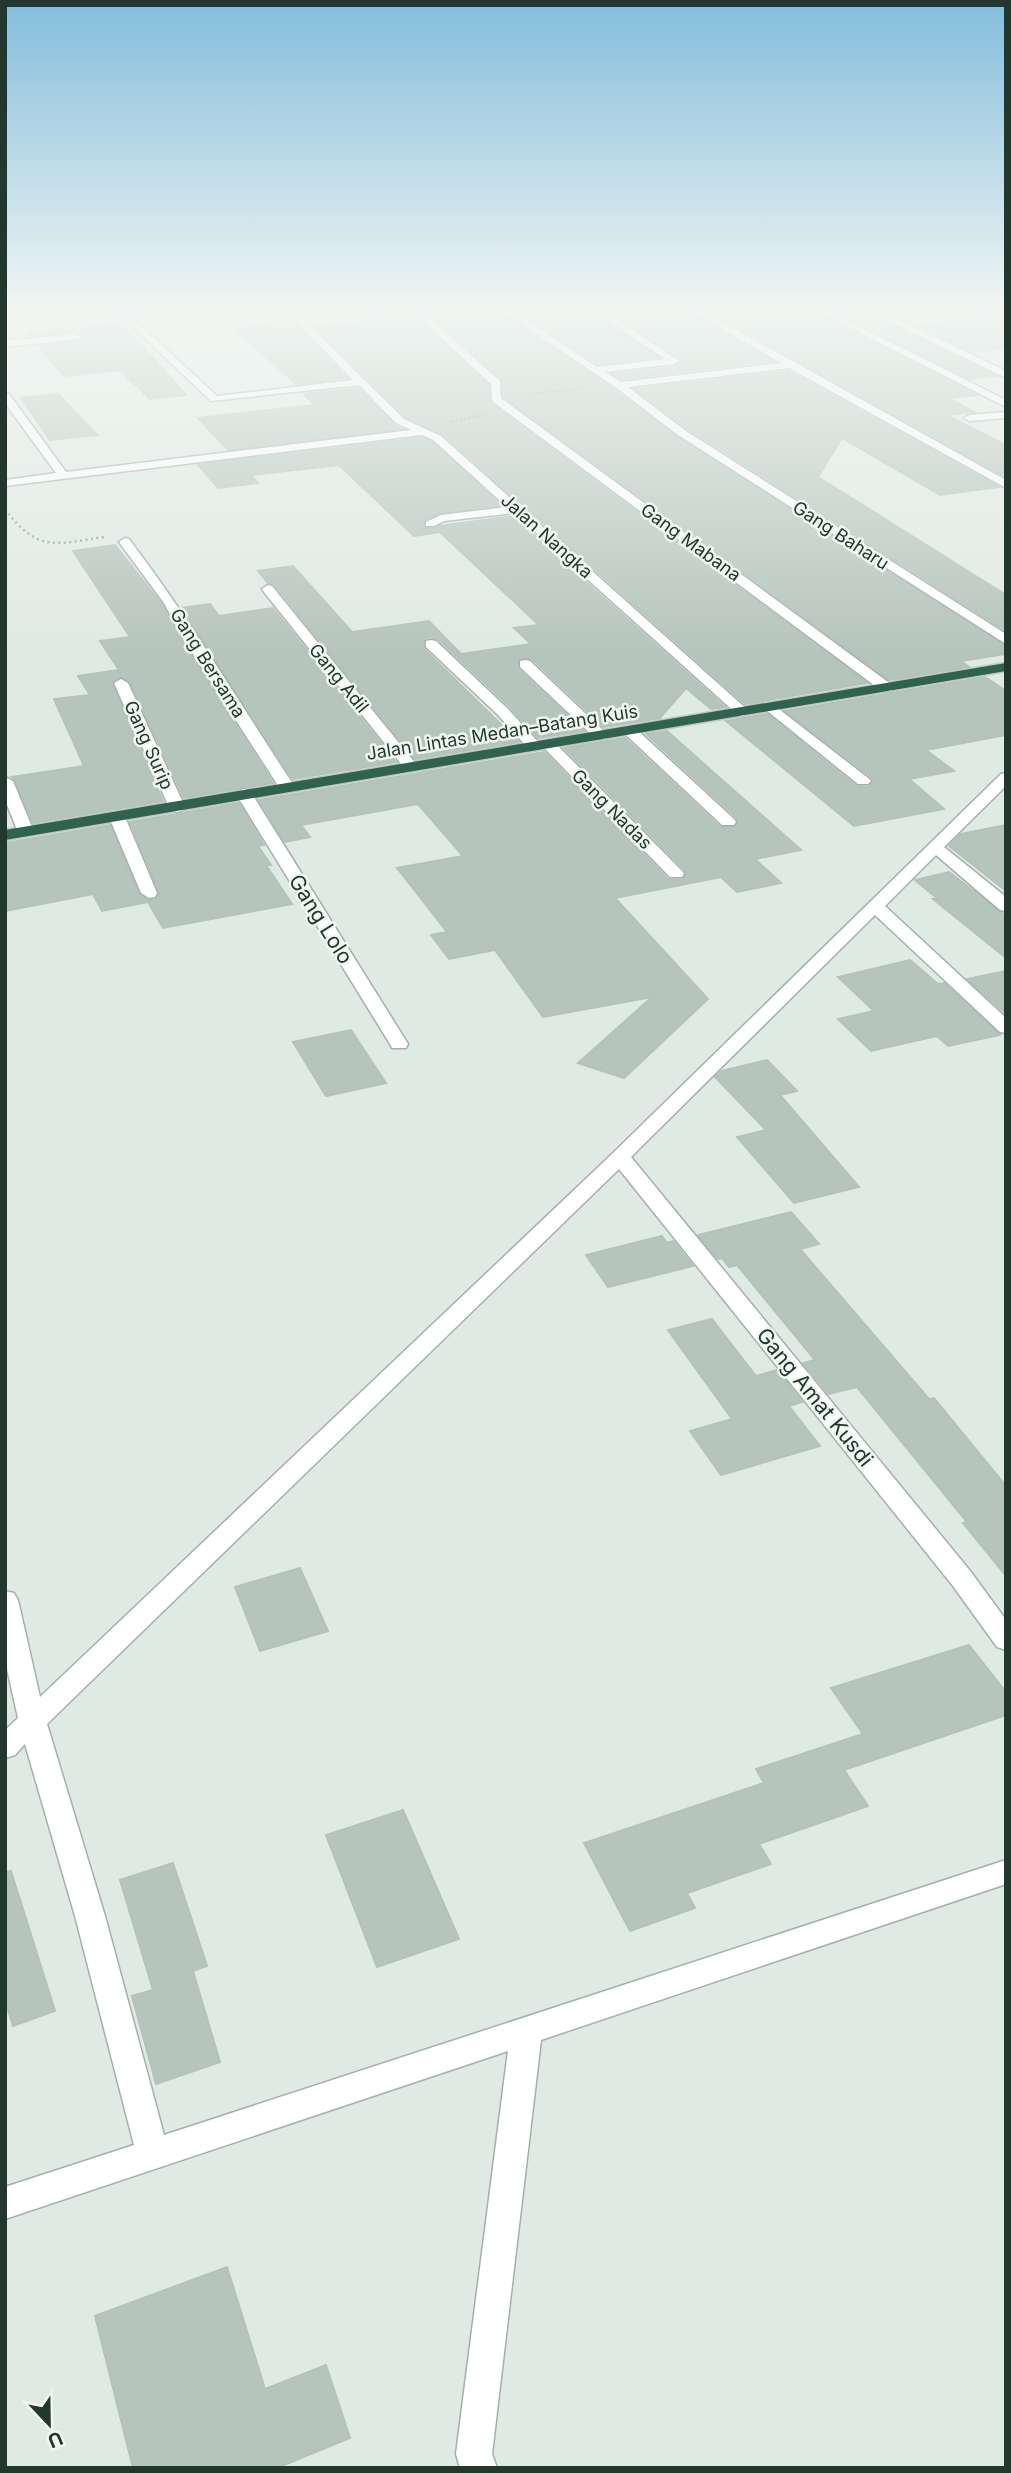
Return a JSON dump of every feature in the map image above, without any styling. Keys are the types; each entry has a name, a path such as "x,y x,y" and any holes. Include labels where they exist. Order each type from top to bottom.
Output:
{"highway":[{"name":"Jalan Lintas Medan–Batang Kuis","path":"5,835 1006,667"}],"street":[{"path":"26,424 62,474"},
{"name":"Jalan Nangka","path":"407,424 437,438 743,712"},
{"name":"Gang Mabana","path":"530,424 887,688"},
{"name":"Gang Baharu","path":"671,424 1006,640"},
{"path":"896,424 1006,485"},
{"path":"5,483 418,430"},
{"path":"430,524 441,518 517,509"},
{"name":"Gang Bersama","path":"125,542 170,602 189,637 286,787"},
{"name":"Gang Adil","path":"268,589 411,767"},
{"name":"Gang Nadas","path":"431,644 676,874"},
{"path":"525,664 601,736"},
{"name":"Gang Surip","path":"121,683 177,807"},
{"path":"771,707 863,781"},
{"path":"630,731 728,822"},
{"path":"5,1747 620,1157 1006,777"},
{"path":"5,781 26,832"},
{"name":"Gang Lolo","path":"244,794 399,1044"},
{"path":"117,817 149,893"},
{"path":"934,846 1006,906"},
{"path":"875,906 1006,1028"},
{"name":"Gang Amat Kusdi","path":"620,1157 954,1568 1006,1640"},
{"path":"5,1600 32,1720 90,1916 153,2154"},
{"path":"5,2203 1006,1872"},
{"path":"480,2468 474,2454 526,2032"}],"path":[{"path":"418,430 446,424"},
{"path":"5,509 18,529 43,544 109,536 118,537 125,542"}],"building":[{"path":"39,424 87,424 97,435 50,440"},
{"path":"204,424 393,424 402,429 228,450"},
{"path":"422,424 519,424 867,683 745,704 443,434"},
{"path":"541,424 660,424 1006,646 1006,654 961,661 969,667 889,680"},
{"path":"682,424 885,424 999,487 940,495 842,438 818,477 1006,595 1006,631"},
{"path":"912,424 965,424 1006,445 1006,477"},
{"path":"422,438 432,442 501,505 440,513 425,520 424,528 513,516 725,707 711,709 686,688 660,718 604,727 532,659 519,658 518,669 584,731 538,738 510,707 438,639 430,637 424,639 424,649 519,742 415,759 274,584 268,583 258,571 293,566 352,632 429,621 461,654 531,644 514,628 539,625 440,532 414,536 339,465 251,475 238,460"},
{"path":"236,460 258,483 218,488 198,465"},
{"path":"115,545 162,604 180,638 273,783 184,798 130,682 120,677 112,684 163,801 33,823 12,777 84,766 54,699 90,695 78,676 119,670 100,641 130,637 73,551"},
{"path":"210,604 219,616 273,608 396,762 293,779 181,608"},
{"path":"985,677 1006,691 1006,735 926,750 954,771 909,779 944,809 854,826 726,721 767,714 856,786 868,787 874,781 870,776 785,711"},
{"path":"667,731 801,850 755,859 781,883 737,892 721,877 615,898 708,999 624,1078 578,1063 652,997 543,1017 495,950 449,959 431,935 447,932 397,868 463,856 418,804 301,825 310,837 285,842 259,800 544,752 668,879 682,880 686,875 684,869 564,748 625,738 720,827 736,826 736,817 646,734"},
{"path":"239,803 264,845 258,846 271,865 266,865 292,904 163,928 148,902 102,911 93,894 5,911 5,843 110,825 139,894 148,900 155,900 159,892 130,822"},
{"path":"1006,825 1006,891 949,846 961,834"},
{"path":"949,872 1006,916 1006,958 933,899 938,899 915,880"},
{"path":"910,960 938,984 944,983 1000,1035 948,1046 937,1036 871,1051 838,1019 874,1011 838,977"},
{"path":"1006,971 1006,1014 967,979"},
{"path":"351,1030 386,1083 326,1096 293,1042"},
{"path":"767,1060 797,1091 780,1095 859,1187 794,1203 737,1137 766,1130 715,1077 722,1071"},
{"path":"791,1212 819,1244 800,1249 929,1399 934,1398 1006,1486 1006,1576 963,1523 967,1522 857,1387 829,1394 803,1363 815,1360 737,1265 729,1267 722,1258 718,1259 698,1235"},
{"path":"662,1236 667,1243 673,1241 693,1266 608,1287 586,1255"},
{"path":"712,1319 756,1376 777,1370 802,1402 789,1406 820,1446 721,1475 690,1431 732,1419 668,1330"},
{"path":"300,1568 328,1631 260,1651 235,1587"},
{"path":"969,1645 1006,1692 1006,1715 844,1770 868,1806 759,1844 771,1864 687,1893 695,1908 630,1931 584,1843 764,1783 756,1769 863,1734 831,1688"},
{"path":"403,1810 459,1939 377,1967 326,1835"},
{"path":"173,1863 207,1966 193,1971 220,2062 156,2084 132,1996 153,1990 120,1880"},
{"path":"11,1871 55,2011 13,2026 5,2000 5,1872"},
{"path":"227,2267 265,2389 326,2365 350,2438 277,2468 133,2468 95,2316"}]}
